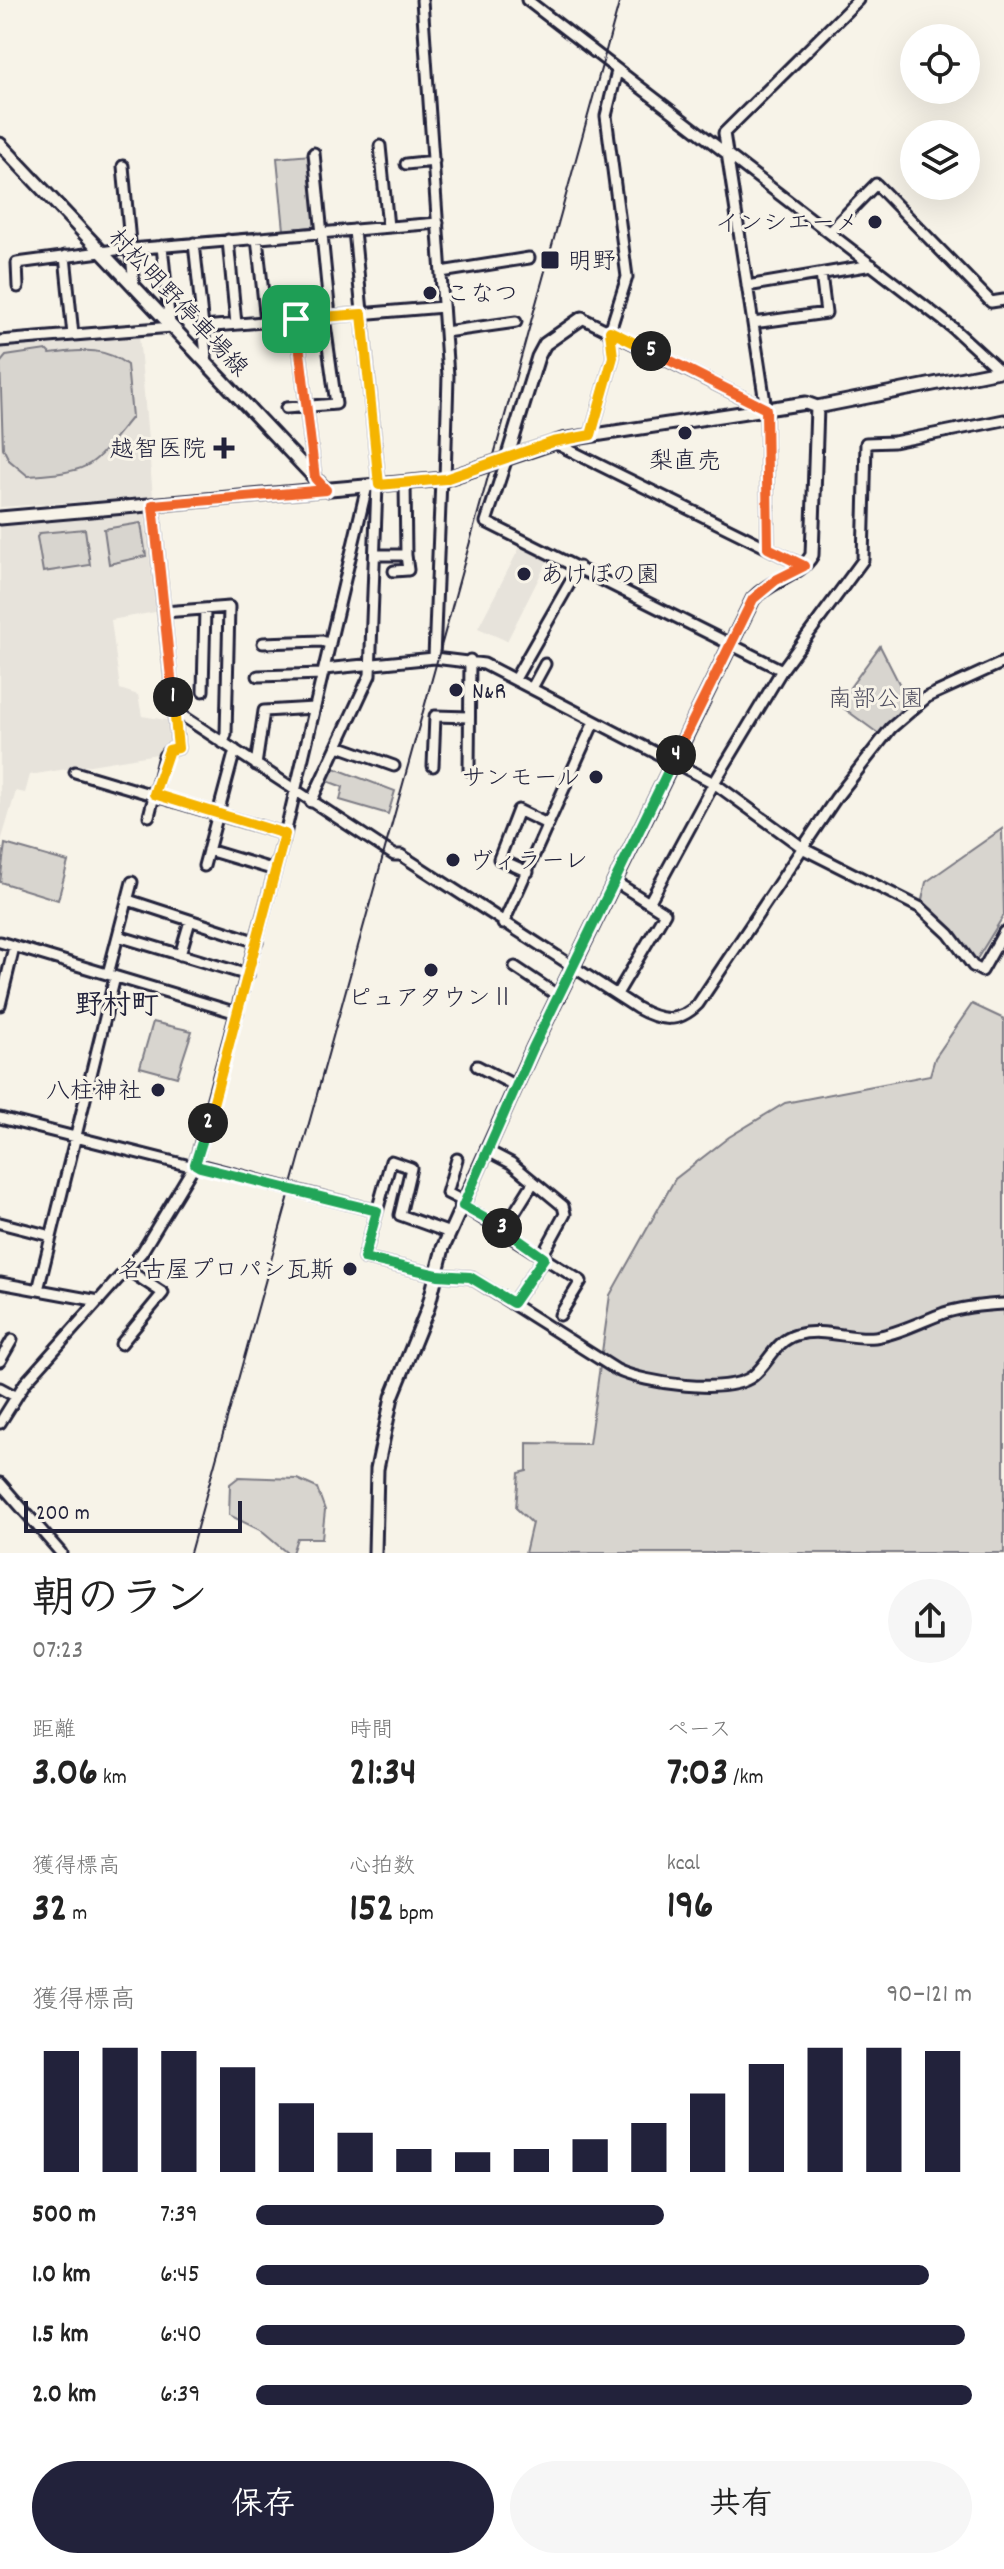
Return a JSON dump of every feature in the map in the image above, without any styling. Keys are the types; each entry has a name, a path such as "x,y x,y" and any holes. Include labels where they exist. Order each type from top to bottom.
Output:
{"main road":[{"name":"村松明野停車場線","path":"0,144 326,490"},
{"path":"507,458 538,357 545,344 582,318"},
{"path":"0,518 443,479 553,442 806,403 817,407 1002,370"},
{"path":"375,1553 377,1469 392,1397 438,1275 450,1233 486,1150 732,643 762,589 804,566 814,547 817,407"}],"street":[{"path":"422,0 448,376 434,658"},
{"path":"527,0 985,353 1002,370"},
{"path":"768,548 766,409 724,133 858,0"},
{"path":"591,435 613,357 610,331 627,277 606,116 617,71"},
{"path":"380,146 388,227"},
{"path":"286,408 336,404 314,153"},
{"path":"406,164 434,161"},
{"path":"123,166 134,286"},
{"path":"829,232 876,184 991,302 1004,300"},
{"path":"18,287 17,263 101,251 438,223"},
{"path":"311,802 372,667 374,485 354,230"},
{"path":"257,238 266,321"},
{"path":"228,240 236,324"},
{"path":"194,243 207,365"},
{"path":"0,341 171,326 162,246"},
{"path":"65,256 73,335"},
{"path":"441,272 529,258"},
{"path":"747,286 872,265"},
{"path":"753,323 826,313 821,274"},
{"path":"203,327 443,307"},
{"path":"582,318 766,409"},
{"path":"296,319 315,478"},
{"path":"445,332 516,322"},
{"path":"649,903 714,783 782,670 863,560 866,443 894,442 1004,420"},
{"path":"553,442 804,566"},
{"path":"507,458 486,522 782,670"},
{"path":"394,571 408,570 405,483"},
{"path":"0,1423 15,1396 128,1270 195,1166 257,942 330,644 374,485"},
{"path":"149,816 164,756 169,750 178,748 153,505"},
{"path":"375,555 406,555"},
{"path":"515,679 579,567"},
{"path":"164,612 229,607 226,734 223,743"},
{"path":"203,691 205,609"},
{"path":"263,643 322,641 330,644"},
{"path":"258,676 372,667 434,658 470,660 515,679 714,783 801,847 921,908 949,934 973,966 982,971 1004,932"},
{"path":"469,770 470,660"},
{"path":"175,711 311,802 394,855 401,855 573,968 664,1019 676,1019 693,1009 801,847 865,758 902,716 933,694 1004,662"},
{"path":"532,688 545,664"},
{"path":"256,765 264,711 314,708"},
{"path":"433,766 435,716 469,717"},
{"path":"503,924 594,722"},
{"path":"338,746 394,766"},
{"path":"204,866 235,750"},
{"path":"75,772 285,834"},
{"path":"528,872 499,859 518,810 547,824"},
{"path":"208,850 275,870"},
{"path":"614,881 665,913 617,994"},
{"path":"38,1290 76,1136 132,882"},
{"path":"128,900 257,942"},
{"path":"180,955 190,921"},
{"path":"118,936 248,975"},
{"path":"0,942 237,1013"},
{"path":"0,1005 14,947"},
{"path":"515,967 560,997"},
{"path":"477,1066 516,1086"},
{"path":"0,1118 377,1211"},
{"path":"486,1150 511,1163 563,1206 565,1214 543,1257 513,1303"},
{"path":"457,1159 447,1193 581,1281 560,1315"},
{"path":"450,1233 400,1215 411,1168 391,1161 364,1258 438,1275 470,1277 627,1375 711,1387 737,1384 752,1376 777,1347 793,1335 842,1332 878,1336 946,1312 1004,1304"},
{"path":"513,1215 533,1183"},
{"path":"0,1223 51,1236"},
{"path":"121,1344 163,1293 128,1270"},
{"path":"0,1283 99,1301"},
{"path":"0,1361 12,1340"},
{"path":"0,1388 15,1396"},
{"path":"0,1483 61,1553"}],"shaded area":[{"path":"139,335 153,497 0,507 0,343"},
{"path":"150,510 161,611 111,620 120,689 138,695 142,716 172,721 174,746 163,753 30,775 25,793 16,791 0,845 0,523"},
{"name":"あけぼの園","path":"522,543 550,556 507,641 478,628"}],"green space":[{"path":"311,155 319,226 284,230 277,158"},
{"path":"46,350 50,354 99,352 127,365 132,417 90,464 67,472 28,476 9,460 3,448 0,363 6,356"},
{"path":"141,523 146,556 109,564 104,529"},
{"path":"85,529 90,565 43,572 37,537 40,533"},
{"name":"南部公園","path":"880,646 908,701 879,734 838,704"},
{"path":"334,768 395,791 388,814 340,800 343,787 327,781"},
{"path":"1002,829 1004,915 975,962 921,904 926,882"},
{"path":"5,844 68,862 58,900 0,882"},
{"path":"972,1004 1004,1019 1004,1553 525,1553 532,1523 516,1508 519,1473 527,1471 527,1443 589,1444 610,1295 675,1179 729,1137 785,1103 930,1075 935,1058"},
{"path":"153,1022 192,1031 177,1077 140,1067"},
{"path":"239,1477 297,1479 317,1488 325,1510 322,1538 297,1538 292,1553 287,1553 260,1530 229,1515 230,1484"}],"railway":[{"path":"190,1553 620,0"}],"place":[{"name":"インシエーメ","path":"875,222"},
{"name":"明野","path":"550,260"},
{"name":"こなつ","path":"430,293"},
{"name":"梨直売","path":"685,433"},
{"name":"越智医院","path":"224,448"},
{"name":"あけぼの園","path":"524,574"},
{"name":"N&R","path":"456,690"},
{"name":"サンモール","path":"596,777"},
{"name":"ヴィラーレ","path":"453,860"},
{"name":"ピュアタウンⅡ","path":"431,970"},
{"name":"八柱神社","path":"158,1090"},
{"name":"名古屋プロパン瓦斯","path":"350,1269"}],"district":[{"name":"野村町","path":"117,1003"}],"route":[{"path":"362,314 379,485 445,479 553,442 591,435 613,357 610,331 766,409 769,444 768,548 804,566 762,589 753,599 533,1048 463,1206 505,1230 544,1258 513,1303 470,1277 438,1275 364,1258 377,1211 195,1164 285,834 154,794 164,756 169,750 178,748 153,505 326,490 315,478 296,319 362,314"}]}
